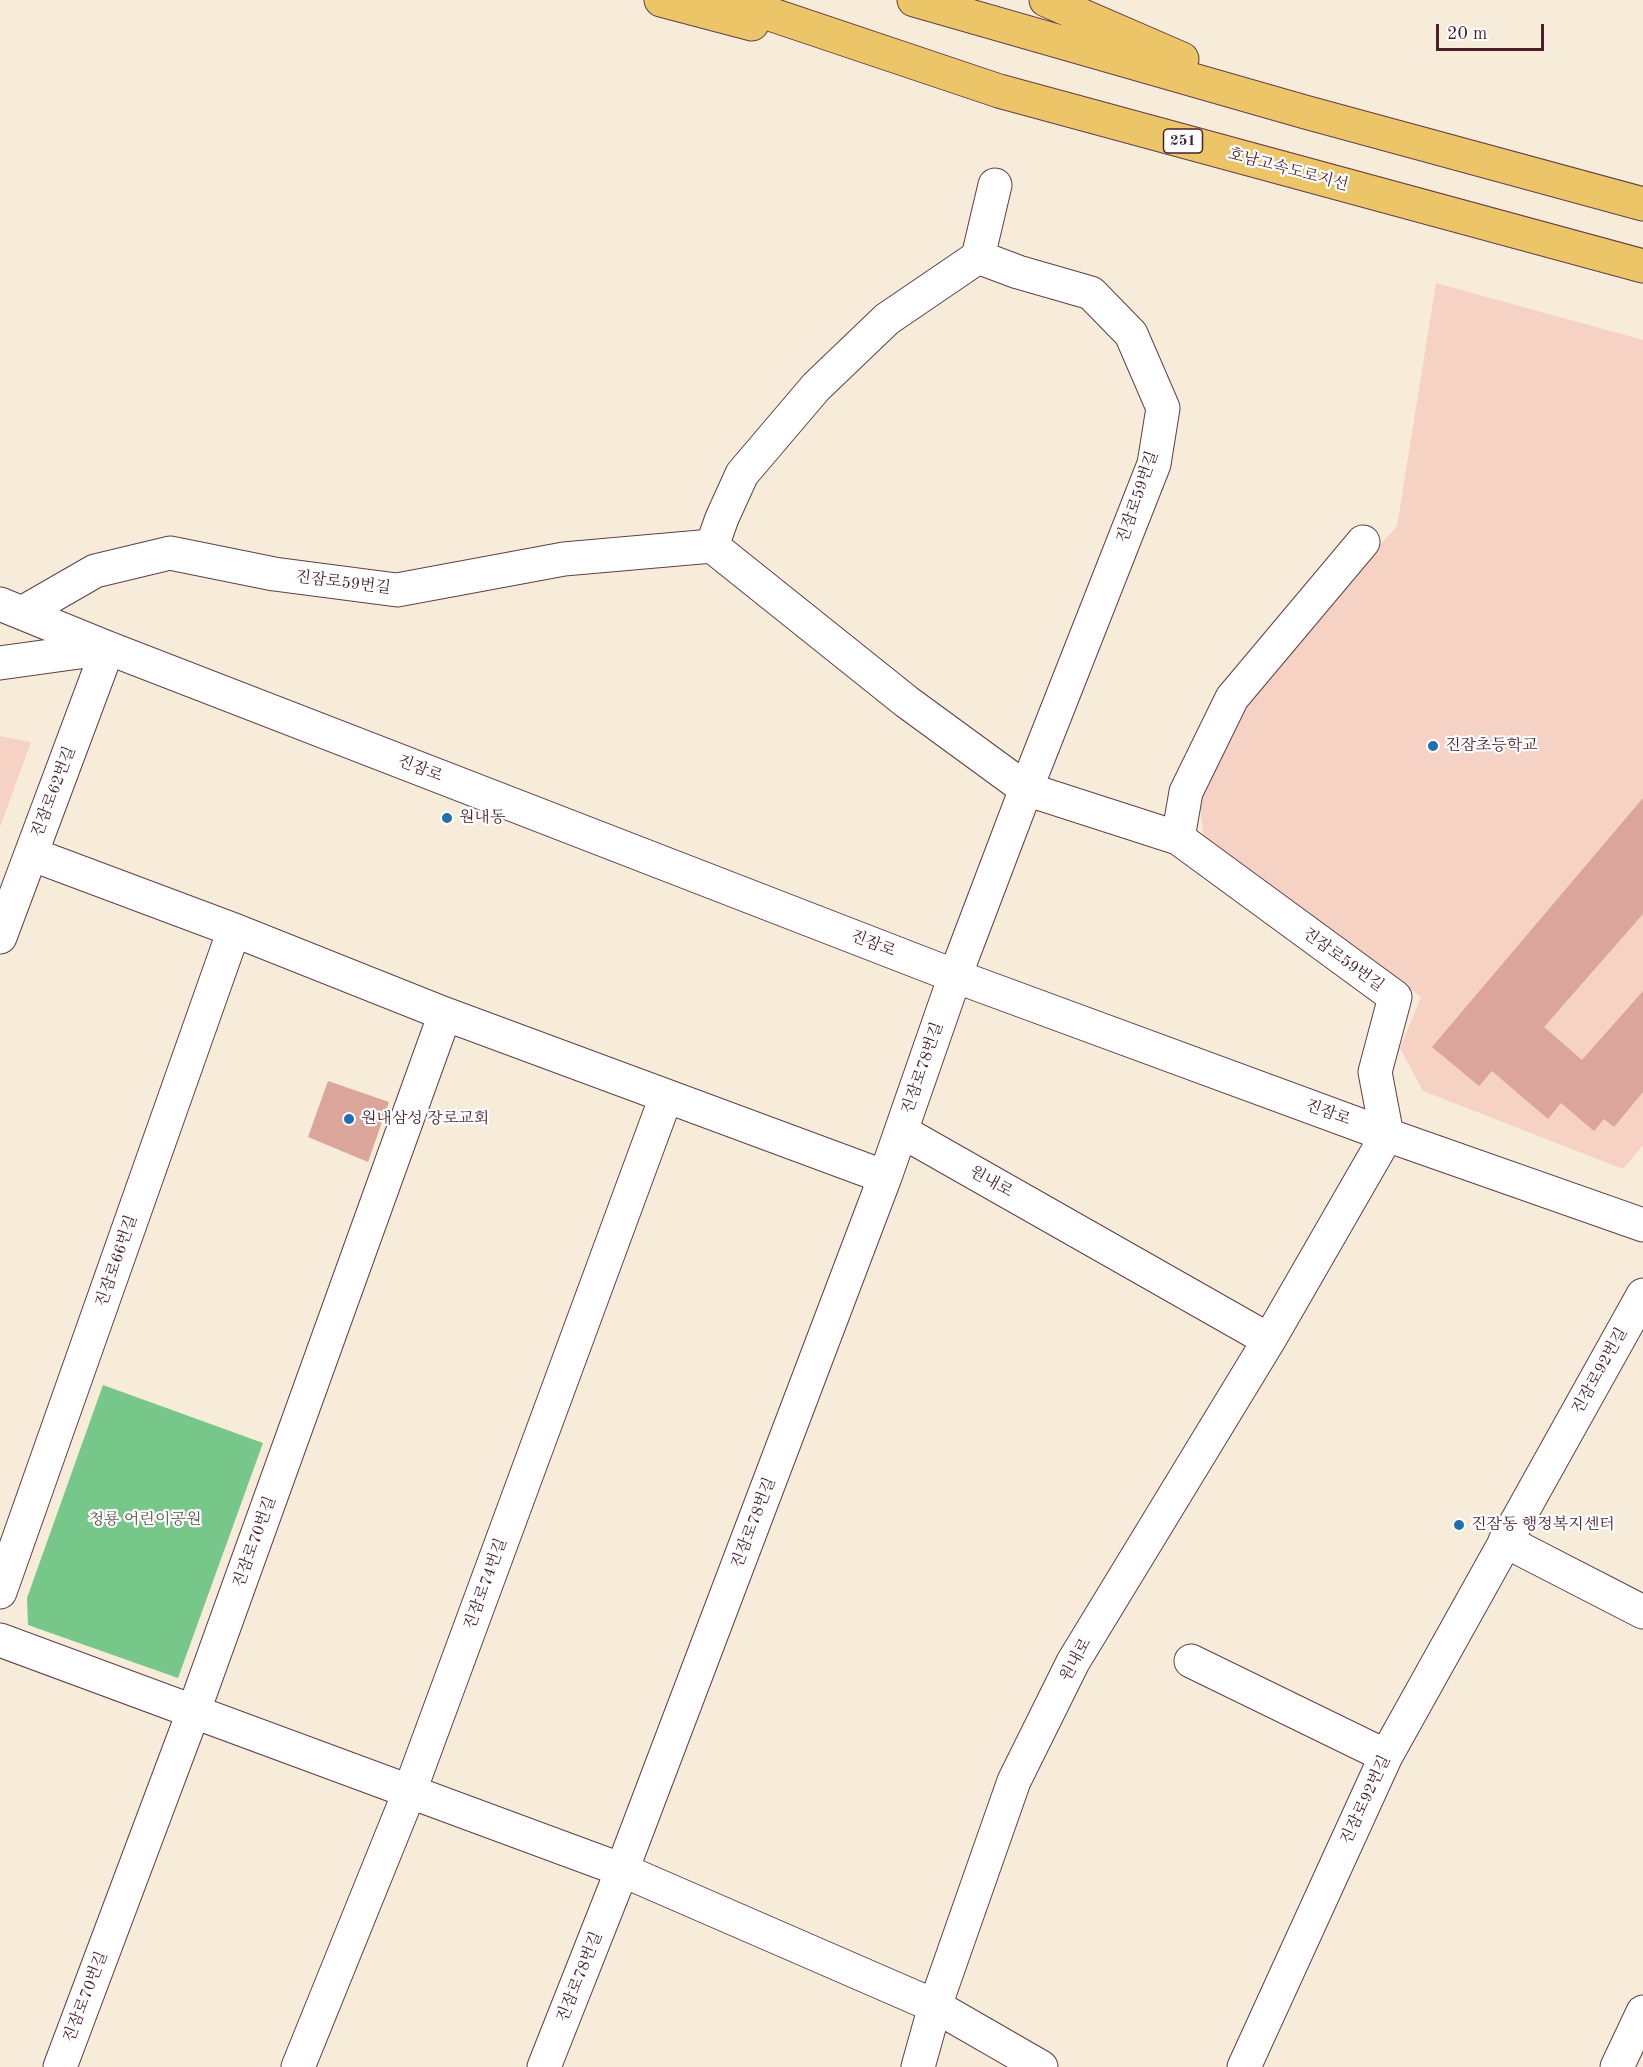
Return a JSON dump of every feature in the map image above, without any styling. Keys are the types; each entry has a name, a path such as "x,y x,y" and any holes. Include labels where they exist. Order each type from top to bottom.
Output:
{"highway":[{"path":"661,0 999,91"},
{"name":"호남고속도로지선","path":"729,0 999,91 1643,266"},
{"path":"914,0 1305,112 1643,204"},
{"path":"1046,0 1305,112"}],"street":[{"path":"712,546 742,474 816,387 887,319 978,257 995,185"},
{"name":"진잠로59번길","path":"978,257 1018,272 1091,293 1131,334 1163,408 1154,464 1026,789"},
{"path":"1178,838 1186,792 1232,698 1363,542"},
{"name":"진잠로59번길","path":"11,609 95,571 170,553 274,574 397,590 564,559 712,546 907,702 1026,789 1178,838 1395,998 1375,1072 1387,1135"},
{"name":"진잠로","path":"11,609 955,976 1387,1135 1643,1225"},
{"name":"진잠로","path":"0,663 108,648"},
{"name":"진잠로62번길","path":"0,937 108,648"},
{"name":"진잠로78번길","path":"544,2067 622,1870 885,1177 955,976 1026,789"},
{"path":"31,854 234,930 445,1014 885,1177"},
{"name":"진잠로66번길","path":"0,1592 234,930"},
{"name":"진잠로70번길","path":"60,2067 193,1713 445,1014"},
{"name":"진잠로74번길","path":"298,2067 409,1793 666,1097"},
{"name":"원내로","path":"901,1131 1269,1340"},
{"name":"원내로","path":"918,2067 935,2006 1014,1781 1058,1692 1079,1652 1269,1340 1387,1135"},
{"name":"진잠로92번길","path":"1244,2067 1386,1755 1643,1295"},
{"path":"1505,1541 1643,1612"},
{"path":"0,1640 622,1870 935,2006 1041,2067"},
{"path":"1191,1661 1386,1755"},
{"path":"1617,2067 1643,2012"}],"shaded area":[{"name":"진잠초등학교","path":"1436,283 1643,340 1643,1145 1623,1169 1423,1091 1400,1048 1421,997 1204,843 1199,795 1248,696 1397,526"},
{"path":"0,736 31,742 0,827"}],"green space":[{"name":"청룡 어린이공원","path":"103,1385 263,1443 178,1678 28,1625 27,1598"}],"building":[{"path":"1643,798 1643,914 1544,1027 1582,1060 1643,991 1643,1092 1614,1127 1604,1119 1594,1131 1561,1103 1548,1119 1492,1071 1479,1086 1432,1047"},
{"name":"원내삼성 장로교회","path":"328,1081 389,1102 368,1162 308,1137"}],"place":[{"name":"진잠초등학교","path":"1433,746"},
{"name":"원내동","path":"447,818"},
{"name":"원내삼성 장로교회","path":"349,1119"},
{"name":"진잠동 행정복지센터","path":"1459,1525"}]}
